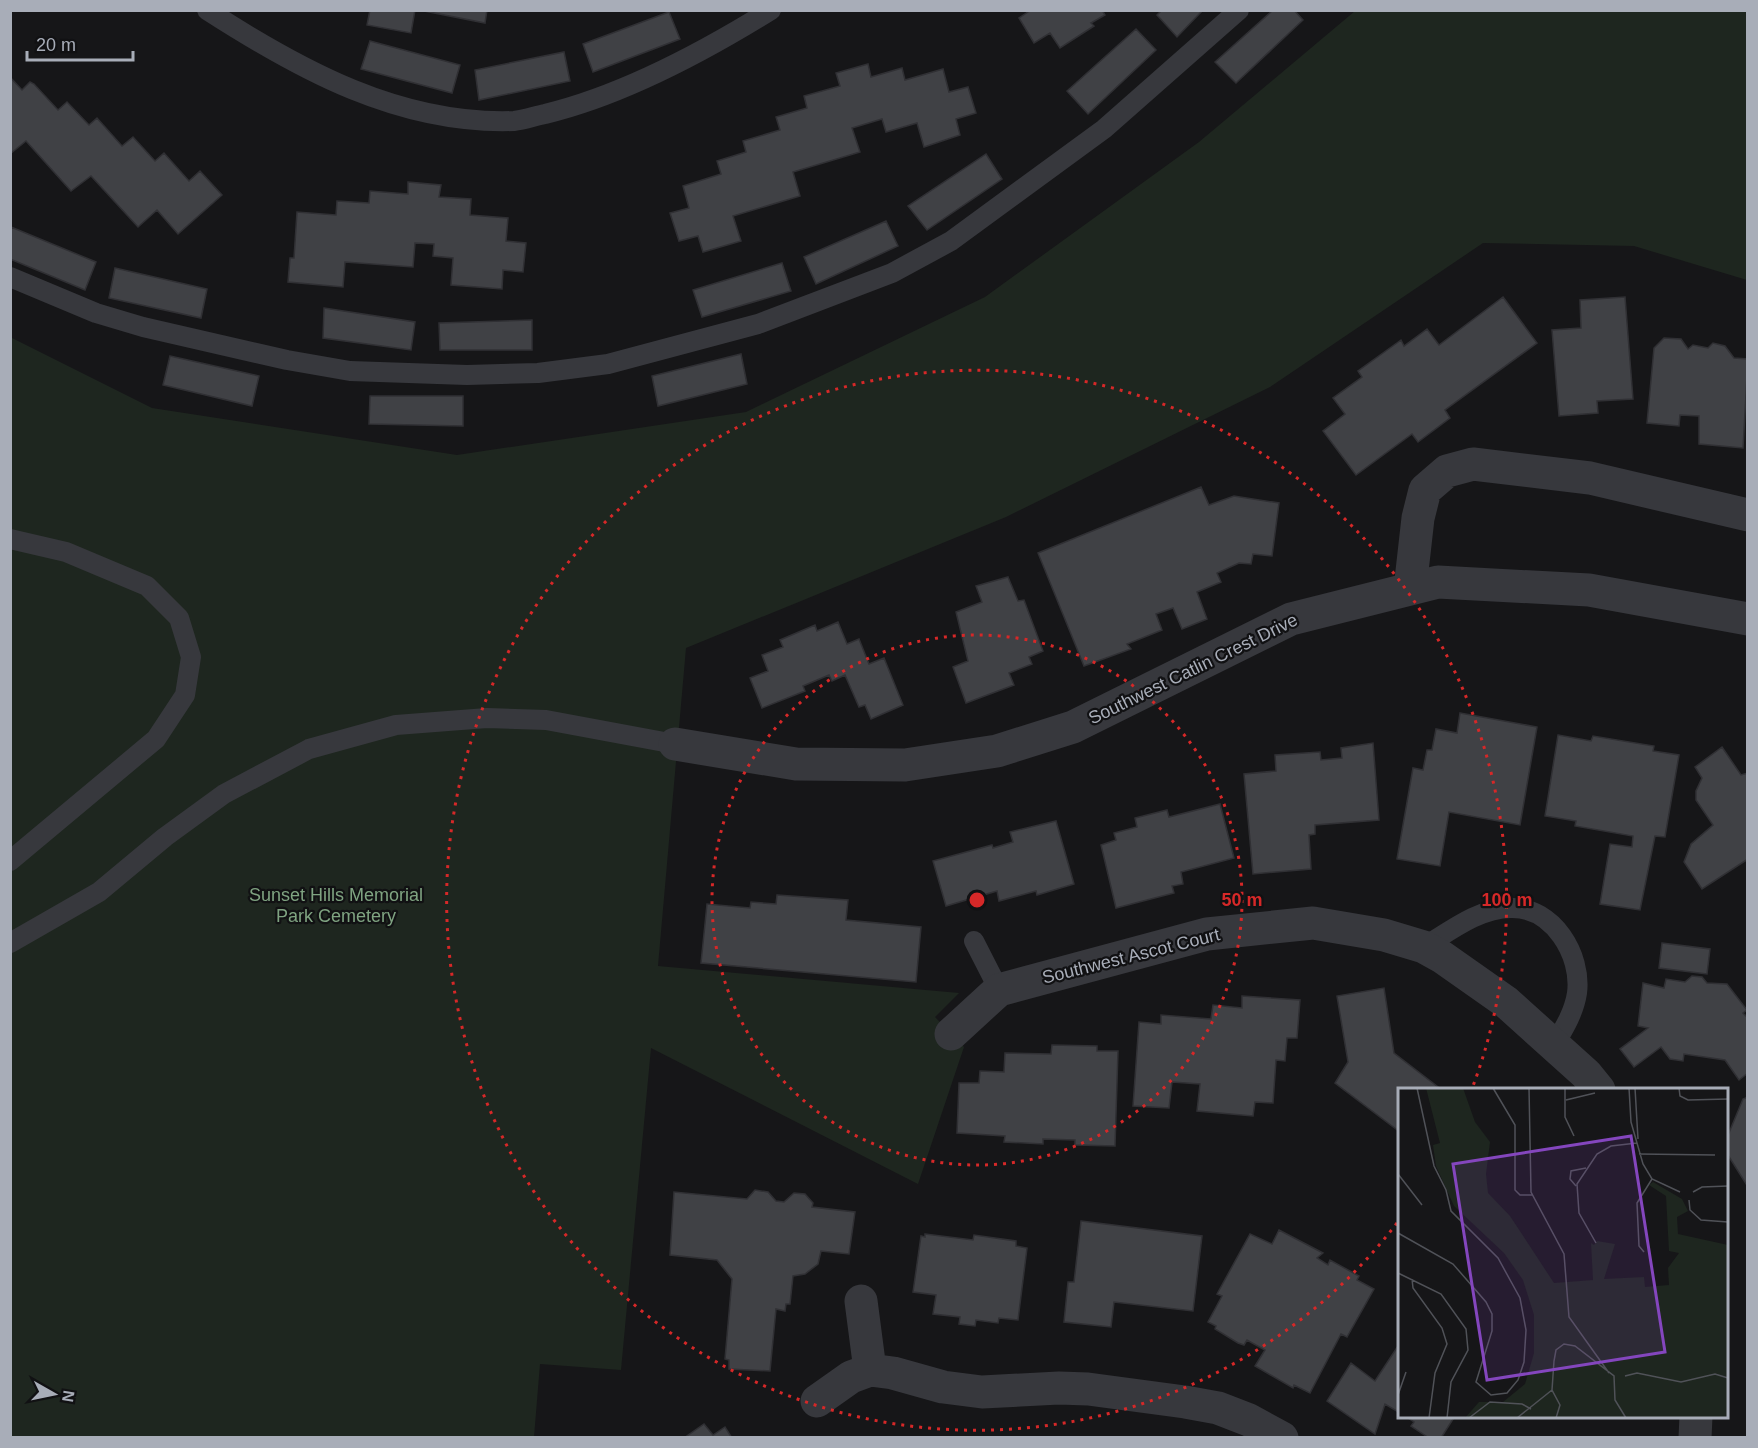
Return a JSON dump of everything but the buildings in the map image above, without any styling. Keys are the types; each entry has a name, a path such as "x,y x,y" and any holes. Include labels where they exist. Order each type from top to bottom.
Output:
{"street":[{"path":"1410,589 1418,518 1425,490 1447,471 1473,464 1590,478 1748,515"},
{"name":"Southwest Catlin Crest Drive","path":"675,744 795,764 905,765 997,751 1073,727 1291,619 1438,582 1590,590 1748,619"},
{"name":"Southwest Ascot Court","path":"951,1034 999,990 1207,934 1313,923 1351,927 1424,947 1506,1002 1553,1047 1586,1074 1598,1088"},
{"path":"861,1301 870,1370"},
{"path":"817,1401 851,1377 870,1370 893,1373 943,1387 982,1392 1059,1388 1088,1389 1185,1402 1218,1408 1249,1419 1282,1437"},
{"path":"1695,1437 1696,1418"}],"lane":[{"path":"207,10 314,74 380,102 449,119 516,121 577,106 618,89 728,37 771,10"},
{"path":"10,277 96,313 143,327 287,360 350,371 467,375 538,373 608,364 759,324 892,273 951,241 1104,129 1239,10"},
{"path":"10,539 66,552 147,586 179,618 191,657 185,695 156,739 10,861"},
{"path":"10,943 99,892 224,794 309,749 396,725 487,718 546,720 675,744"},
{"path":"1424,947 1467,920 1494,910 1514,908 1536,914 1554,927 1574,955 1577,993 1570,1018 1553,1047"},
{"path":"974,941 999,990"}],"green space":[{"name":"Sunset Hills Memorial Park Cemetery","path":"1355,11 1747,11 1747,280 1634,246 1483,243 1270,387 1006,517 686,648 658,966 959,993 935,1017 964,1047 918,1184 651,1048 621,1370 540,1364 534,1437 11,1437 10,337 152,408 457,455 746,412 985,297 1199,142"}]}
